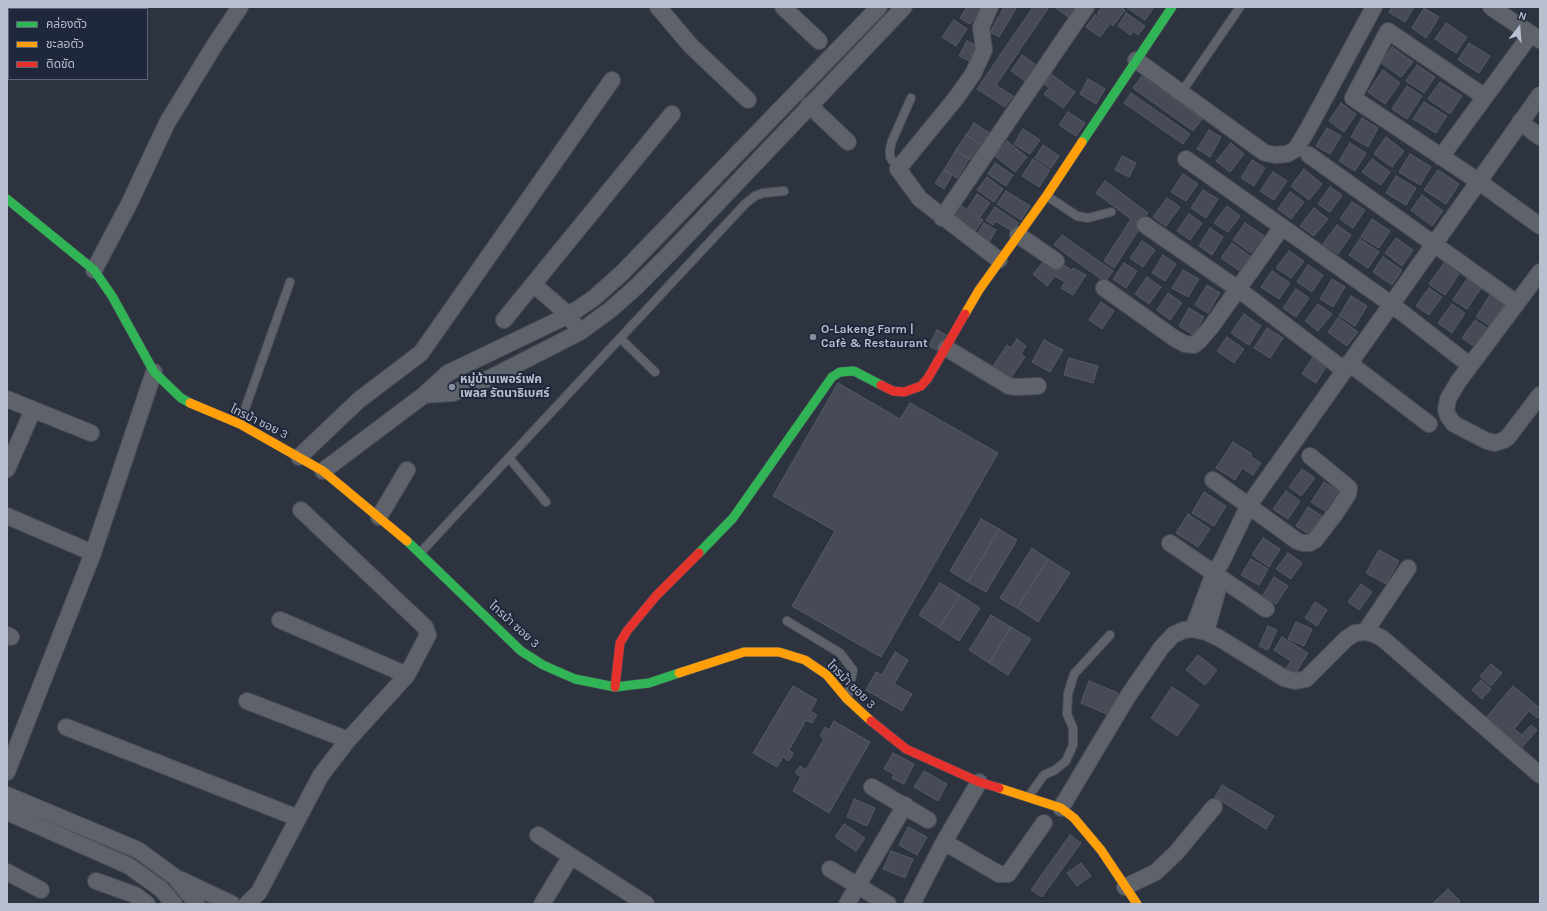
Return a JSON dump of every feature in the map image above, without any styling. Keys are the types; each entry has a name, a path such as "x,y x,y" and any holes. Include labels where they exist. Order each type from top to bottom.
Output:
{"street":[{"path":"94,270 129,204 167,124 214,46 240,7"},
{"path":"658,7 691,46 748,100"},
{"path":"783,7 819,41"},
{"path":"323,471 424,395 448,373 569,315 594,298 622,273 729,164 879,7"},
{"path":"424,395 453,393 490,378 580,332 635,288 904,7"},
{"path":"990,7 981,27 984,50 973,74 956,98 898,169 920,199 998,262"},
{"path":"942,218 1086,7"},
{"path":"616,687 620,643 627,631 656,596 733,518 832,377 840,372 854,371 893,391 904,392 915,390 928,378 979,290 1046,195 1172,7"},
{"path":"1136,60 1265,153 1276,156 1287,154 1296,149 1308,129 1374,7"},
{"path":"1441,157 1485,97 1536,37 1491,7"},
{"path":"1485,97 1388,31 1353,98 1478,181 1540,226"},
{"path":"299,457 359,400 421,352 612,80"},
{"path":"1199,631 1219,570 1249,505 1322,400 1540,95"},
{"path":"809,105 848,142"},
{"path":"504,320 672,114"},
{"path":"1520,122 1540,137"},
{"path":"746,146 760,158"},
{"path":"1309,155 1511,299"},
{"path":"1186,159 1391,304 1463,360"},
{"name":"ไทรม้า ซอย 3","path":"7,199 94,270 112,296 154,372 181,398 211,413 240,424 323,471 421,553 521,651 543,664 575,679 616,687 649,683 744,652 778,652 805,660 827,675 847,699 867,718 906,748 979,782 1061,808 1074,818 1101,850 1136,904"},
{"path":"1145,224 1429,424"},
{"path":"1104,288 1174,338 1185,344 1194,345 1200,341 1282,227"},
{"path":"1018,235 1056,261"},
{"path":"1540,272 1458,382 1448,399 1446,410 1448,416 1454,424 1487,442 1495,443 1504,440 1508,436 1540,396"},
{"path":"534,285 569,315 580,332"},
{"path":"946,348 1009,386 1038,386"},
{"path":"7,772 93,553 154,372"},
{"path":"7,399 91,433"},
{"path":"7,469 33,410"},
{"path":"1213,480 1297,541 1303,544 1310,543 1315,540 1348,494 1349,488 1310,456"},
{"path":"379,517 408,470"},
{"path":"247,904 259,892 321,775 348,740 407,675 428,636 425,627 301,510"},
{"path":"7,516 93,553"},
{"path":"1170,543 1219,570 1266,609"},
{"path":"1365,632 1408,568"},
{"path":"280,620 407,675"},
{"path":"1061,808 1128,696 1161,648 1173,635 1184,630 1199,631 1284,678 1295,681 1306,679 1346,639 1354,633 1365,632 1382,638 1540,775"},
{"path":"247,701 348,740"},
{"path":"66,727 298,818"},
{"path":"912,904 944,842 979,782"},
{"path":"872,787 928,820"},
{"path":"7,795 138,850 176,877 232,904"},
{"path":"847,904 904,805"},
{"path":"1125,887 1156,872 1176,853 1214,807"},
{"path":"7,812 129,866 161,888 174,904"},
{"path":"944,842 999,874 1008,874 1044,824"},
{"path":"538,835 646,904"},
{"path":"542,904 571,856"},
{"path":"830,869 888,904"},
{"path":"7,872 41,890"},
{"path":"176,877 197,904"},
{"path":"96,881 135,895 147,904"}],"lane":[{"path":"1180,93 1240,7"},
{"path":"898,169 890,157 890,149 911,98"},
{"path":"421,553 745,204 755,196 763,193 784,191"},
{"path":"1046,195 1077,216 1088,218 1111,212"},
{"path":"240,424 290,282"},
{"path":"620,338 654,372"},
{"path":"509,458 546,502"},
{"path":"787,621 840,652 853,670 847,699"},
{"path":"1028,798 1044,775 1066,761 1073,745 1073,728 1067,714 1068,694 1074,674 1110,635"}],"building":[{"path":"967,7 978,7 984,11 977,23 973,20 970,24 960,18"},
{"path":"1004,7 1017,7 999,37 990,32"},
{"path":"1033,7 1049,7 996,85 1013,96 1005,107 977,89"},
{"path":"1055,7 1081,7 1071,19"},
{"path":"1102,7 1120,7 1125,10 1113,26 1097,14"},
{"path":"1126,7 1154,7 1145,20"},
{"path":"1392,7 1414,7 1405,22 1389,12"},
{"path":"1424,8 1439,17 1426,38 1412,28"},
{"path":"1126,13 1145,26 1138,35 1133,31 1131,35 1118,26"},
{"path":"1095,15 1109,25 1100,37 1086,27"},
{"path":"954,20 967,29 956,46 942,37"},
{"path":"1446,23 1467,37 1456,53 1435,39"},
{"path":"967,41 979,47 972,62 959,56"},
{"path":"1469,43 1490,56 1479,73 1458,60"},
{"path":"1392,47 1413,62 1401,77 1381,63"},
{"path":"1022,55 1039,67 1028,83 1011,71"},
{"path":"1417,65 1435,77 1424,93 1406,81"},
{"path":"1383,70 1400,83 1385,104 1368,92"},
{"path":"1051,74 1075,92 1063,108 1044,94 1049,88 1044,84"},
{"path":"1142,76 1202,119 1193,131 1133,88"},
{"path":"1088,79 1105,89 1096,104 1080,94"},
{"path":"1440,82 1462,96 1450,114 1428,99"},
{"path":"1407,86 1422,96 1407,119 1392,109"},
{"path":"1131,93 1190,134 1183,144 1124,103"},
{"path":"1424,102 1447,116 1436,133 1413,119"},
{"path":"1341,103 1356,114 1344,132 1329,121"},
{"path":"1068,112 1085,123 1076,136 1059,125"},
{"path":"1362,118 1378,128 1368,147 1351,137"},
{"path":"974,123 993,135 985,147 966,135"},
{"path":"1327,128 1341,136 1330,154 1316,146"},
{"path":"1023,129 1040,140 1030,154 1014,144"},
{"path":"1209,130 1221,137 1210,157 1197,149"},
{"path":"966,135 982,145 972,160 956,150"},
{"path":"1386,137 1404,151 1392,167 1374,154"},
{"path":"1007,141 1027,157 1015,172 995,156"},
{"path":"1231,143 1244,154 1230,172 1216,161"},
{"path":"1350,143 1366,153 1355,171 1339,161"},
{"path":"1043,145 1059,156 1051,168 1035,158"},
{"path":"956,150 969,159 957,178 944,170"},
{"path":"1410,154 1431,167 1420,185 1399,172"},
{"path":"1122,156 1136,163 1129,177 1115,170"},
{"path":"1033,159 1050,170 1039,187 1022,176"},
{"path":"1372,159 1390,172 1381,185 1362,172"},
{"path":"1252,160 1265,168 1254,186 1241,178"},
{"path":"995,163 1013,175 1006,186 988,174"},
{"path":"1304,169 1322,184 1309,200 1291,186"},
{"path":"944,170 952,175 944,189 935,183"},
{"path":"1438,170 1459,184 1446,204 1424,190"},
{"path":"1273,172 1287,181 1274,200 1260,191"},
{"path":"1183,174 1198,184 1186,201 1171,192"},
{"path":"1396,176 1416,188 1406,205 1386,193"},
{"path":"987,177 1003,189 994,202 977,190"},
{"path":"1105,181 1148,213 1114,268 1104,261 1131,219 1096,193"},
{"path":"1330,187 1342,195 1330,212 1318,204"},
{"path":"1203,190 1218,199 1206,218 1191,208"},
{"path":"1006,191 1030,206 1021,220 997,204"},
{"path":"1290,192 1304,202 1291,219 1278,209"},
{"path":"977,194 990,203 980,217 968,208"},
{"path":"1422,195 1443,211 1432,226 1411,210"},
{"path":"1167,198 1180,207 1166,226 1153,217"},
{"path":"1352,202 1365,210 1353,228 1340,219"},
{"path":"960,205 983,220 972,235 950,220"},
{"path":"1227,206 1240,216 1228,232 1214,223"},
{"path":"995,207 1019,223 1013,232 996,221 993,225 986,220"},
{"path":"1314,208 1328,219 1314,236 1300,226"},
{"path":"1189,214 1202,223 1190,240 1177,231"},
{"path":"1372,219 1390,231 1379,248 1361,237"},
{"path":"984,223 996,230 988,244 976,236"},
{"path":"1245,223 1264,236 1251,253 1233,240"},
{"path":"1337,225 1351,235 1338,254 1323,244"},
{"path":"1210,228 1223,237 1212,255 1199,246"},
{"path":"1062,235 1113,271 1105,282 1054,245"},
{"path":"1396,238 1413,250 1402,266 1385,253"},
{"path":"1360,239 1379,252 1368,268 1349,255"},
{"path":"1142,241 1155,250 1143,267 1130,258"},
{"path":"1232,243 1250,256 1240,271 1221,258"},
{"path":"1289,251 1304,261 1291,278 1276,268"},
{"path":"1163,255 1176,264 1165,281 1152,273"},
{"path":"1383,257 1402,270 1392,285 1373,272"},
{"path":"1044,261 1056,271 1061,264 1086,275 1073,295 1061,288 1065,282 1055,276 1047,286 1033,274"},
{"path":"1124,263 1137,271 1126,288 1113,279"},
{"path":"1444,263 1459,274 1445,295 1429,284"},
{"path":"1308,265 1323,275 1312,292 1297,282"},
{"path":"1183,270 1199,279 1188,297 1172,288"},
{"path":"1272,271 1290,283 1279,299 1261,287"},
{"path":"1147,277 1161,287 1149,304 1135,294"},
{"path":"1332,279 1345,287 1333,307 1320,299"},
{"path":"1467,279 1481,288 1467,309 1453,300"},
{"path":"1207,285 1220,293 1208,313 1195,305"},
{"path":"1429,288 1442,297 1429,315 1416,306"},
{"path":"1296,289 1309,298 1296,317 1283,308"},
{"path":"1168,293 1182,303 1170,320 1157,310"},
{"path":"1490,295 1504,305 1490,326 1476,317"},
{"path":"1351,296 1367,306 1355,326 1339,316"},
{"path":"1101,302 1114,311 1102,329 1089,320"},
{"path":"1318,304 1332,314 1318,331 1305,321"},
{"path":"1452,304 1465,313 1452,333 1438,323"},
{"path":"1189,308 1204,317 1193,335 1179,326"},
{"path":"1244,314 1261,326 1249,345 1231,333"},
{"path":"1338,318 1358,332 1347,346 1328,332"},
{"path":"1475,320 1488,329 1475,347 1462,338"},
{"path":"1267,328 1283,338 1270,358 1254,348"},
{"path":"937,330 948,336 940,352 929,346"},
{"path":"1227,337 1244,349 1234,363 1217,351"},
{"path":"1017,339 1026,346 1021,354 1025,357 1008,382 990,371 1007,345 1011,348"},
{"path":"1044,340 1063,350 1050,372 1032,362"},
{"path":"1313,357 1327,365 1316,383 1302,374"},
{"path":"1069,358 1098,366 1093,383 1064,375"},
{"path":"838,383 900,419 910,403 998,453 881,657 792,606 835,531 773,496"},
{"path":"1233,442 1252,454 1250,456 1261,463 1253,475 1242,468 1235,480 1216,468"},
{"path":"1302,469 1315,478 1301,496 1289,487"},
{"path":"1324,482 1338,491 1325,511 1311,502"},
{"path":"1286,491 1300,501 1288,519 1273,509"},
{"path":"1204,492 1226,506 1214,526 1192,513"},
{"path":"1308,507 1322,516 1310,535 1296,526"},
{"path":"1188,514 1210,529 1198,547 1176,533"},
{"path":"981,519 999,529 968,582 950,571"},
{"path":"999,529 1017,540 986,592 968,582"},
{"path":"1263,538 1280,549 1269,567 1252,555"},
{"path":"1032,548 1048,559 1017,608 1000,598"},
{"path":"1379,550 1399,561 1386,584 1366,573"},
{"path":"1288,553 1302,563 1291,579 1276,569"},
{"path":"1048,559 1070,573 1038,622 1017,608"},
{"path":"1251,559 1268,569 1259,585 1241,575"},
{"path":"1274,577 1288,586 1276,604 1263,595"},
{"path":"940,583 960,595 939,628 919,615"},
{"path":"1361,584 1372,592 1359,610 1348,602"},
{"path":"960,595 980,608 959,641 939,628"},
{"path":"1315,602 1327,610 1317,626 1305,618"},
{"path":"991,615 1011,627 989,663 969,650"},
{"path":"1296,622 1312,629 1304,646 1288,639"},
{"path":"1268,626 1277,630 1268,650 1259,646"},
{"path":"1011,627 1031,639 1008,675 989,663"},
{"path":"1282,637 1308,653 1292,679 1283,673 1291,661 1274,650"},
{"path":"895,652 908,660 894,684 912,694 902,711 866,690 876,672 882,675"},
{"path":"1198,655 1217,670 1205,685 1186,670"},
{"path":"1491,664 1502,673 1491,686 1480,676"},
{"path":"1481,680 1491,689 1482,699 1472,690"},
{"path":"1089,681 1118,693 1109,715 1081,703"},
{"path":"793,686 817,700 810,711 817,715 812,723 806,720 789,750 793,753 789,761 783,757 777,767 753,753"},
{"path":"1513,686 1540,708 1540,715 1537,718 1529,711 1514,729 1522,735 1531,725 1537,730 1520,750 1485,719"},
{"path":"1172,687 1199,705 1177,736 1151,718"},
{"path":"834,721 870,742 829,813 793,791 801,777 795,773 800,766 806,770 824,739 820,736 825,727 829,730"},
{"path":"893,753 914,764 904,784 892,778 894,774 884,769"},
{"path":"924,771 947,784 938,801 914,787"},
{"path":"1222,785 1274,816 1266,829 1215,797"},
{"path":"854,799 875,808 867,826 847,817"},
{"path":"844,824 865,838 856,851 835,837"},
{"path":"908,827 927,837 917,855 899,845"},
{"path":"1070,835 1081,843 1042,897 1031,890"},
{"path":"891,851 913,859 905,878 883,869"},
{"path":"1081,863 1091,876 1077,886 1067,873"},
{"path":"1448,889 1460,901 1457,904 1432,904"}],"traffic: fast":[{"path":"1082,142 1172,7"},
{"path":"7,199 94,270 112,296 154,372 181,398 190,403"},
{"path":"699,553 733,518 832,377 840,372 854,371 881,385"},
{"path":"407,541 521,651 543,665 575,679 615,687 649,683 679,673"}],"traffic: slow":[{"path":"965,314 979,290 1047,195 1082,142"},
{"path":"190,403 240,424 323,471 407,541"},
{"path":"679,673 744,652 779,652 805,660 827,675 847,699 871,721"},
{"path":"999,788 1061,808 1074,818 1101,850 1137,904"}],"traffic: jam":[{"path":"881,385 893,391 904,392 921,386 928,378 965,314"},
{"path":"615,687 620,643 627,631 656,596 699,553"},
{"path":"871,721 906,749 979,782 999,788"}],"place":[{"name":"O-Lakeng Farm | Cafè & Restaurant","path":"813,337"},
{"name":"หมู่บ้านเพอร์เฟค เพลส รัตนาธิเบศร์","path":"452,387"}]}
